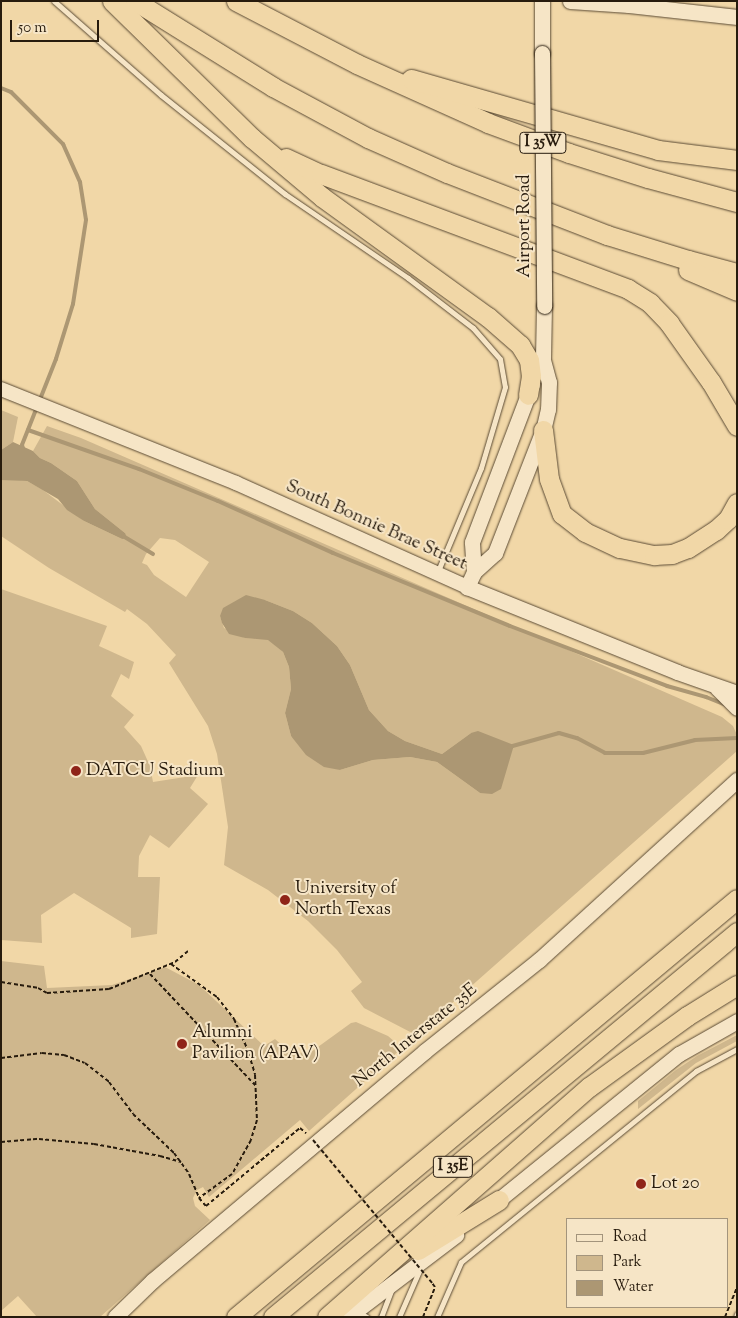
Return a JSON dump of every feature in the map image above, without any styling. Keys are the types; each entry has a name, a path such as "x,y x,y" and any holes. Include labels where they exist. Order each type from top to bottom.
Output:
{"highway":[{"path":"112,1 252,138 322,197 488,317 520,345 529,360 531,376 528,395"},
{"path":"136,1 272,88 368,138 472,183 607,235 737,291"},
{"name":"I 35W","path":"236,1 357,64 488,123 569,153 648,178 737,202"},
{"path":"357,64 658,150 737,160"},
{"path":"252,138 321,174 628,289 650,303 668,323 701,367 737,426"},
{"path":"607,235 688,260 737,272"},
{"path":"543,430 549,479 562,514 585,532 620,548 654,555 672,554 688,548 716,530 728,519 737,503"},
{"path":"622,995 737,886"},
{"name":"I 35E","path":"236,1317 737,899"},
{"name":"I 35E","path":"273,1317 737,932"},
{"path":"326,1317 589,1087 687,1016 737,985"},
{"path":"637,1015 675,990"},
{"path":"370,1280 499,1200"}],"main road":[{"name":"Airport Road","path":"467,587 474,572 495,553 543,430 548,409 549,382 543,360 542,1"},
{"path":"570,1 629,5 737,17"},
{"name":"Airport Road","path":"474,572 472,542 543,360"},
{"name":"South Bonnie Brae Street","path":"467,587 716,687 737,693"},
{"path":"716,687 737,708"},
{"name":"North Interstate 35E","path":"115,1317 152,1281 394,1077 539,960 737,780"},
{"path":"357,1315 394,1281 423,1262 679,1054 737,1021"}],"street":[{"name":"South Bonnie Brae Street","path":"1,389 236,483 467,587"}],"lane":[{"path":"54,1 76,18 161,95 285,194 408,278 472,328 500,359 505,387 481,468 436,573"},
{"path":"437,1317 461,1262 696,1071 737,1049"},
{"path":"399,1317 423,1262"},
{"path":"381,1317 394,1281"}],"path":[{"path":"1,982 38,988 47,993 109,989 171,964 188,951"},
{"path":"171,964 217,997 234,1019 247,1048 255,1075 256,1120 251,1140 232,1174 199,1198"},
{"path":"150,974 255,1085"},
{"path":"1,1058 42,1053 64,1055 85,1063 109,1082 133,1114 181,1162 192,1180 199,1198 206,1206 300,1128 306,1134"},
{"path":"1,1142 39,1139 94,1144 160,1156 181,1162"},
{"path":"312,1140 435,1287 423,1317"},
{"path":"725,1317 737,1287"}],"green space":[{"path":"1,410 18,417 13,442 1,450"},
{"path":"47,426 81,438 722,717 733,726 737,735 737,751 416,1035 364,1008 351,991 362,982 337,950 308,921 268,890 224,865 228,827 217,754 208,726 169,663 176,655 147,624 127,609 125,612 49,568 1,536 1,480 10,479 27,481 43,490 84,521 122,539 125,533 95,509 77,481 51,463 40,458 33,451","holes":["160,538 175,540 209,562 186,597 154,575 147,565 142,563 146,554","265,600 293,611 312,623 337,646 350,665 369,710 388,731 405,741 442,754 471,733 480,793 437,762 410,757 373,760 340,770 291,736 285,713 291,689 289,667 283,652 268,639 245,638 224,628 220,616"]},
{"name":"DATCU Stadium","path":"1,589 107,626 99,646 134,662 129,679 121,674 111,696 134,715 124,727 141,746 150,766 153,782 198,775 190,788 208,804 169,848 150,835 139,856 138,877 160,877 157,934 131,938 131,928 74,893 41,915 42,943 1,940"},
{"path":"1,961 44,966 47,988 112,985 165,967 199,985 264,1046 275,1039 286,1049 297,1053 311,1052 351,1023 356,1022 388,1036 402,1048 309,1131 300,1120 209,1197 203,1187 197,1190 193,1198 195,1206 210,1220 100,1317 37,1317 18,1296 1,1311"},
{"path":"737,1035 737,1041 696,1063 638,1109 638,1101 676,1070 697,1056"}],"water":[{"path":"13,442 33,451 40,458 51,463 77,481 95,509 125,533 127,538 122,539 84,521 67,510 58,499 27,481 1,480 1,450"},
{"path":"246,595 293,611 312,623 337,646 350,665 369,710 388,731 405,741 442,754 471,733 478,731 514,745 501,789 492,794 480,793 437,762 410,757 373,760 340,770 324,767 306,755 291,736 285,713 291,689 289,667 283,652 268,640 245,638 229,634 222,623 220,616 223,608"}],"waterway":[{"path":"1,88 11,92 63,144 80,182 86,220 73,304 56,359 22,445 23,448"},
{"path":"28,430 139,469 218,501 333,553 510,626 667,686 726,705"},
{"path":"123,536 153,554"},
{"path":"509,747 559,733 577,738 605,753 643,753 695,740 737,738"}],"place":[{"name":"DATCU Stadium","path":"76,771"},
{"name":"University of North Texas","path":"285,900"},
{"name":"Alumni Pavilion (APAV)","path":"182,1044"},
{"name":"Lot 20","path":"641,1184"}]}
